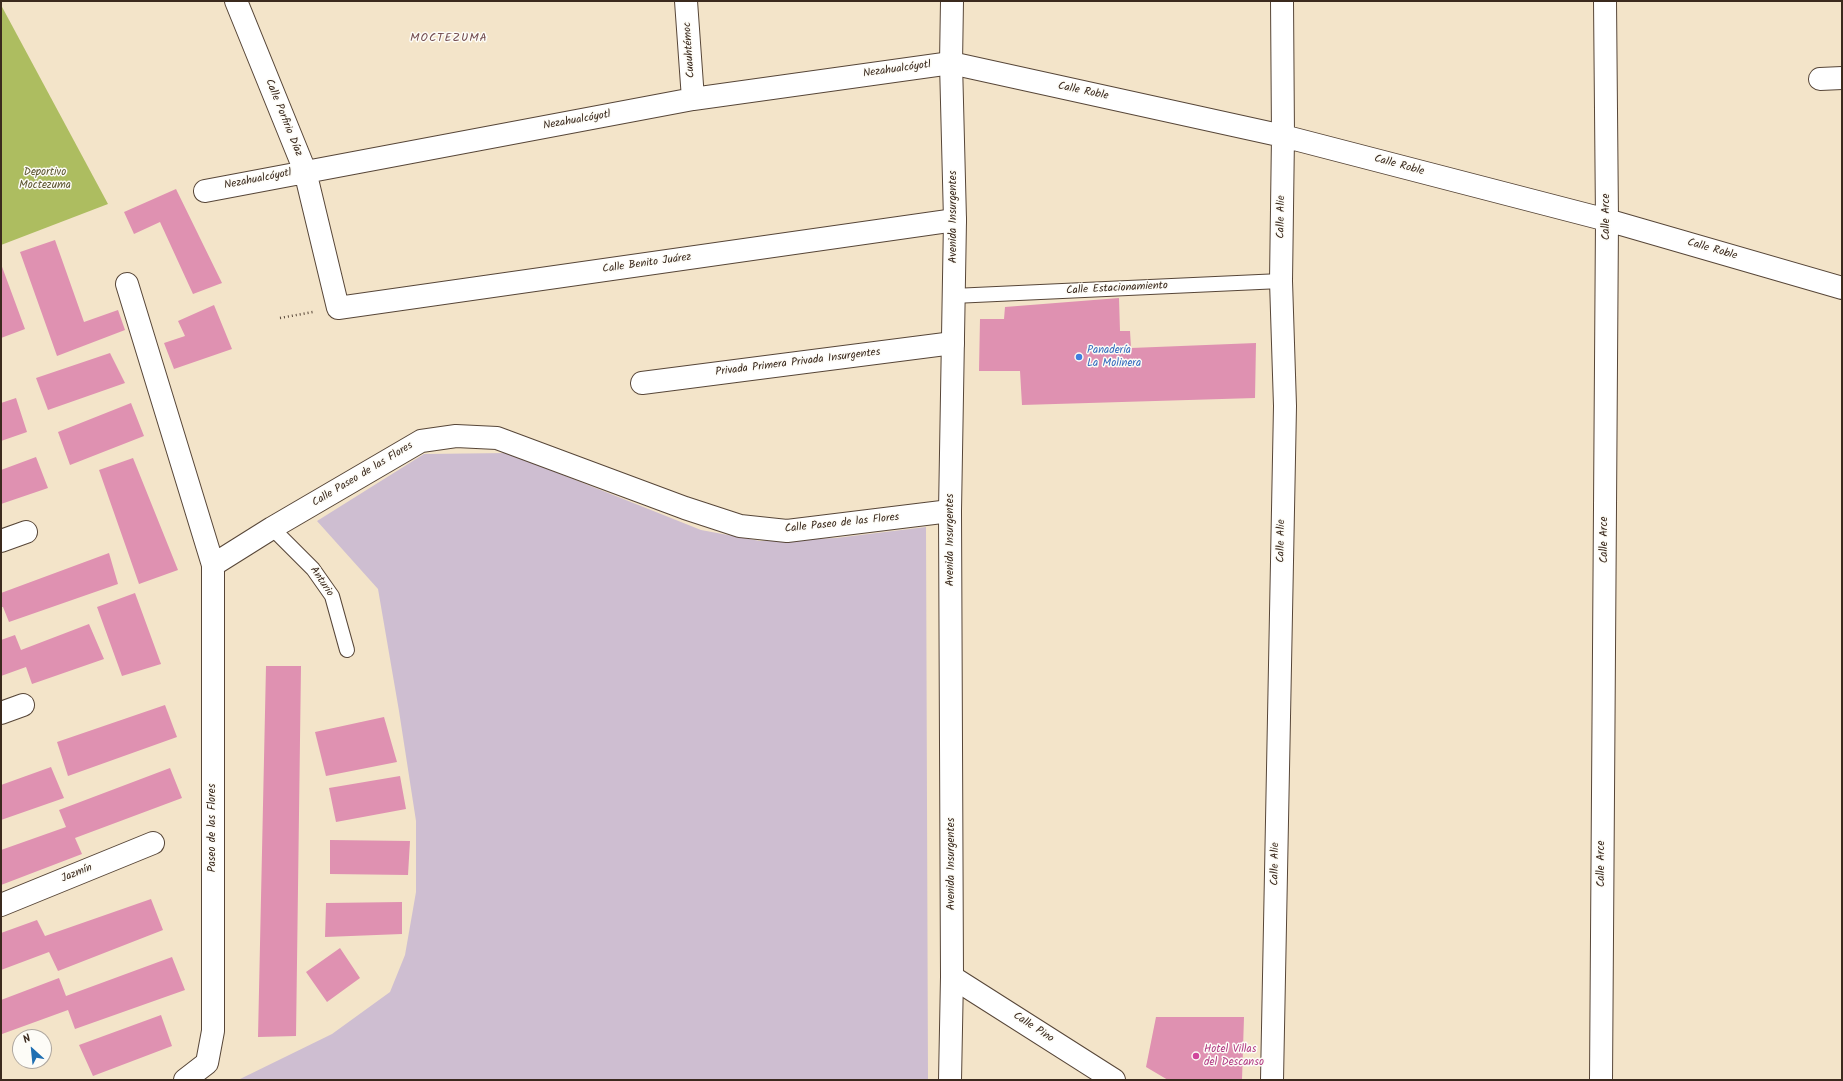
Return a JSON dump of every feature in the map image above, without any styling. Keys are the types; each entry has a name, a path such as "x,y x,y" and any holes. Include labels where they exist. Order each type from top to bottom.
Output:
{"street":[{"name":"Calle Porfirio Díaz","path":"236,1 304,171 338,308"},
{"name":"Cuauhtémoc","path":"686,1 693,99"},
{"name":"Avenida Insurgentes","path":"950,1080 952,977 950,511 955,220 951,63 952,1"},
{"name":"Calle Alie","path":"1272,1080 1285,406 1281,281 1283,136 1282,1"},
{"name":"Calle Arce","path":"1601,1080 1607,220 1605,1"},
{"name":"Nezahualcóyotl","path":"205,191 304,171 693,99 951,63"},
{"name":"Calle Roble","path":"951,63 1283,136 1607,220 1842,288"},
{"path":"1820,79 1842,78"},
{"name":"Calle Benito Juárez","path":"338,308 955,220"},
{"path":"127,284 213,566"},
{"name":"Privada Primera Privada Insurgentes","path":"642,383 953,343"},
{"name":"Calle Paseo de las Flores","path":"213,566 272,528 421,441 456,436 498,438 685,508 740,526 786,531 950,511"},
{"path":"1,541 26,532"},
{"name":"Paseo de las Flores","path":"185,1080 207,1063 213,1031 213,566"},
{"path":"1,713 23,705"},
{"name":"Jazmín","path":"1,905 153,843"},
{"name":"Calle Pino","path":"952,977 1114,1080"}],"lane":[{"name":"Calle Estacionamiento","path":"953,296 1281,281"},
{"name":"Anturio","path":"272,528 313,569 332,596 347,650"}],"path":[{"path":"280,318 338,308"}],"shaded area":[{"path":"508,453 701,530 760,541 836,538 926,527 928,1080 238,1080 332,1034 390,992 405,955 416,892 416,821 378,589 317,521 424,454"}],"green space":[{"name":"Deportivo Moctezuma","path":"1,5 108,204 1,245"}],"building":[{"path":"176,189 222,283 193,294 160,222 134,234 124,212"},
{"path":"55,240 84,322 118,310 125,330 57,356 20,252"},
{"path":"1,264 25,329 1,338"},
{"path":"1119,298 1120,331 1130,331 1131,348 1256,343 1255,398 1022,405 1020,371 979,371 980,319 1004,319 1005,307"},
{"path":"214,305 232,349 174,369 164,343 185,336 178,321"},
{"path":"110,353 125,383 48,410 36,378"},
{"path":"16,398 27,432 1,441 1,403"},
{"path":"131,403 144,436 70,465 58,432"},
{"path":"36,457 48,488 1,504 1,470"},
{"path":"133,458 178,570 139,584 99,470"},
{"path":"109,553 118,584 9,622 3,607 1,607 1,593"},
{"path":"135,593 161,664 122,676 97,607"},
{"path":"89,624 104,659 32,684 26,667 1,676 1,640 15,635 21,650"},
{"path":"266,666 301,666 296,1036 258,1037"},
{"path":"165,705 177,737 68,776 57,742"},
{"path":"384,717 397,762 326,776 315,732"},
{"path":"51,767 64,798 1,820 1,785"},
{"path":"170,768 182,798 75,838 82,854 1,885 1,850 66,827 59,810"},
{"path":"400,776 406,809 336,822 329,788"},
{"path":"330,840 410,841 408,875 330,874"},
{"path":"151,899 163,930 58,971 49,952 1,970 1,933 37,920 45,936"},
{"path":"402,902 402,934 325,937 326,903"},
{"path":"340,948 360,978 327,1002 306,972"},
{"path":"172,957 185,990 75,1029 68,1010 16,1029 12,1029 12,1030 2,1034 1,1000 59,978 66,996"},
{"path":"161,1015 172,1046 93,1076 79,1045"},
{"path":"1156,1017 1244,1017 1242,1080 1168,1080 1146,1067"}],"place":[{"name":"Panadería La Molinera","path":"1079,357"},
{"name":"Hotel Villas del Descanso","path":"1196,1056"}],"district":[{"name":"MOCTEZUMA","path":"449,39"}]}
